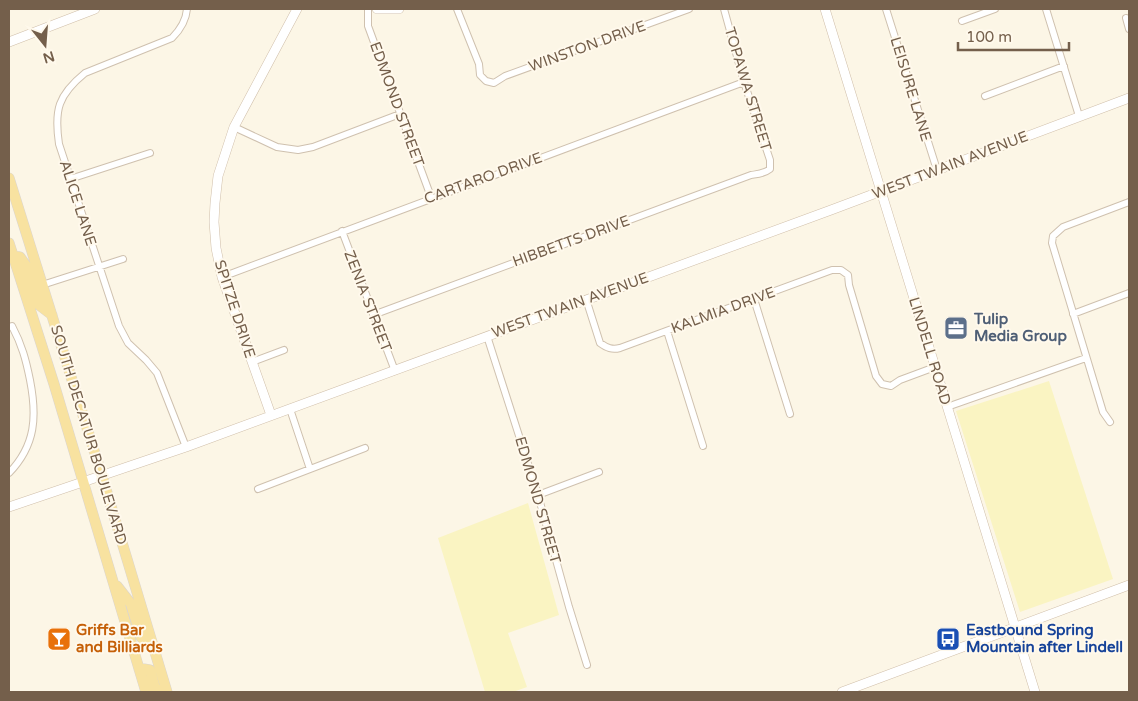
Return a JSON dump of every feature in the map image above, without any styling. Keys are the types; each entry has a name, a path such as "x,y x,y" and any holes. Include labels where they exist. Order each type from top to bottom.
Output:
{"main road":[{"name":"SOUTH DECATUR BOULEVARD","path":"9,178 167,692"},
{"name":"SOUTH DECATUR BOULEVARD","path":"9,244 10,257 84,482 146,692"},
{"path":"10,257 20,257 23,261 27,267 39,305 52,315"},
{"path":"112,579 131,604 141,637 144,640 151,640"},
{"path":"139,670 150,670 155,688 160,692"}],"street":[{"path":"9,42 95,9"},
{"name":"ALICE LANE","path":"186,447 157,374 146,360 128,343 118,326 59,144 56,126 58,106 64,92 85,73 172,38 178,32 186,17 187,9"},
{"name":"SPITZE DRIVE","path":"272,415 222,277 216,248 215,203 218,176 234,127 297,9"},
{"name":"EDMOND STREET","path":"368,9 368,26 431,197"},
{"path":"376,9 399,9"},
{"name":"WINSTON DRIVE","path":"457,9 479,64 480,74 486,81 494,83 505,76 689,9"},
{"name":"TOPAWA STREET","path":"724,9 744,82 770,160 770,169"},
{"name":"LINDELL ROAD","path":"825,9 1035,692"},
{"name":"LEISURE LANE","path":"886,9 936,170"},
{"path":"962,21 995,9"},
{"path":"1046,9 1079,116"},
{"path":"1126,18 1129,29"},
{"path":"985,96 1064,66"},
{"name":"CARTARO DRIVE","path":"222,277 431,197 744,82"},
{"name":"WEST TWAIN AVENUE","path":"9,507 186,447 1129,98"},
{"path":"234,127 277,147 298,150 313,147 400,114"},
{"path":"70,179 150,153"},
{"name":"HIBBETTS DRIVE","path":"373,315 751,174 763,174 770,169"},
{"path":"1110,422 1103,412 1052,243 1053,236 1063,227 1129,202"},
{"name":"ZENIA STREET","path":"342,232 394,371"},
{"path":"42,285 123,259"},
{"name":"KALMIA DRIVE","path":"586,299 600,342 606,347 613,349 832,270 841,270 848,275 849,285 876,376 882,384 891,386 900,380 936,368"},
{"path":"1073,314 1129,293"},
{"path":"754,299 790,414"},
{"path":"9,327 12,326 21,344 35,404 31,435 20,460 9,473"},
{"path":"667,331 703,446"},
{"name":"EDMOND STREET","path":"487,336 538,495 564,591 587,665"},
{"path":"252,362 284,350"},
{"path":"947,407 1086,358"},
{"path":"290,409 310,469"},
{"path":"258,490 365,448"},
{"path":"538,495 599,472"},
{"path":"842,692 1129,585"}],"sand":[{"path":"1049,381 1113,579 1020,612 956,411"},
{"path":"528,503 559,615 508,633 527,687 513,692 485,692 438,538"}],"place":[{"name":"Tulip Media Group","path":"956,328"},
{"name":"Griffs Bar and Billiards","path":"59,639"},
{"name":"Eastbound Spring Mountain after Lindell","path":"948,639"}]}
